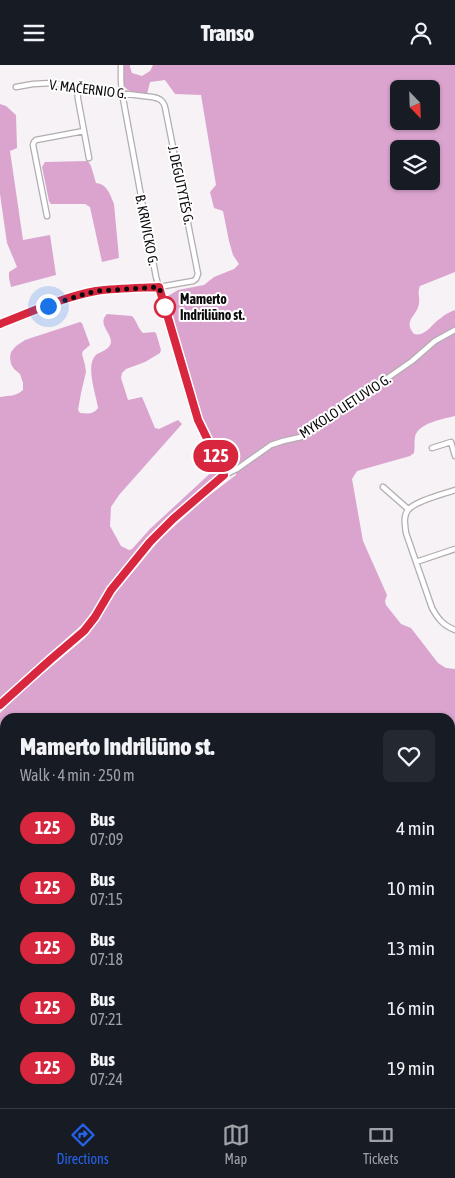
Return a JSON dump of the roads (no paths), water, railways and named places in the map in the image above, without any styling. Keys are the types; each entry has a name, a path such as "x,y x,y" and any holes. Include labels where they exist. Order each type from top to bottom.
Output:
{"street":[{"name":"B. KRIVICKO G.","path":"121,65 120,81 122,93 159,287 198,420 224,475"},
{"name":"V. MAČERNIO G.","path":"16,87 49,83 159,98"},
{"path":"77,88 89,158"},
{"name":"J. DEGUTYTĖS G.","path":"159,98 165,107 194,245 198,274 192,281 159,287"},
{"path":"47,216 33,145 34,142 36,140 84,131"},
{"path":"0,324 83,294 106,290 159,287"},
{"name":"MYKOLO LIETUVIO G.","path":"0,705 84,631 111,590 150,542 173,519 224,475 237,469 271,445 301,437 412,361 436,341 455,330"},
{"path":"432,448 451,442 455,455"},
{"path":"383,487 408,509"},
{"path":"455,490 419,502 408,509 405,516 408,539 435,614 442,623 455,630"},
{"path":"416,562 455,549"}],"place":[{"name":"Mamerto Indriliūno st.","path":"165,307"}]}
